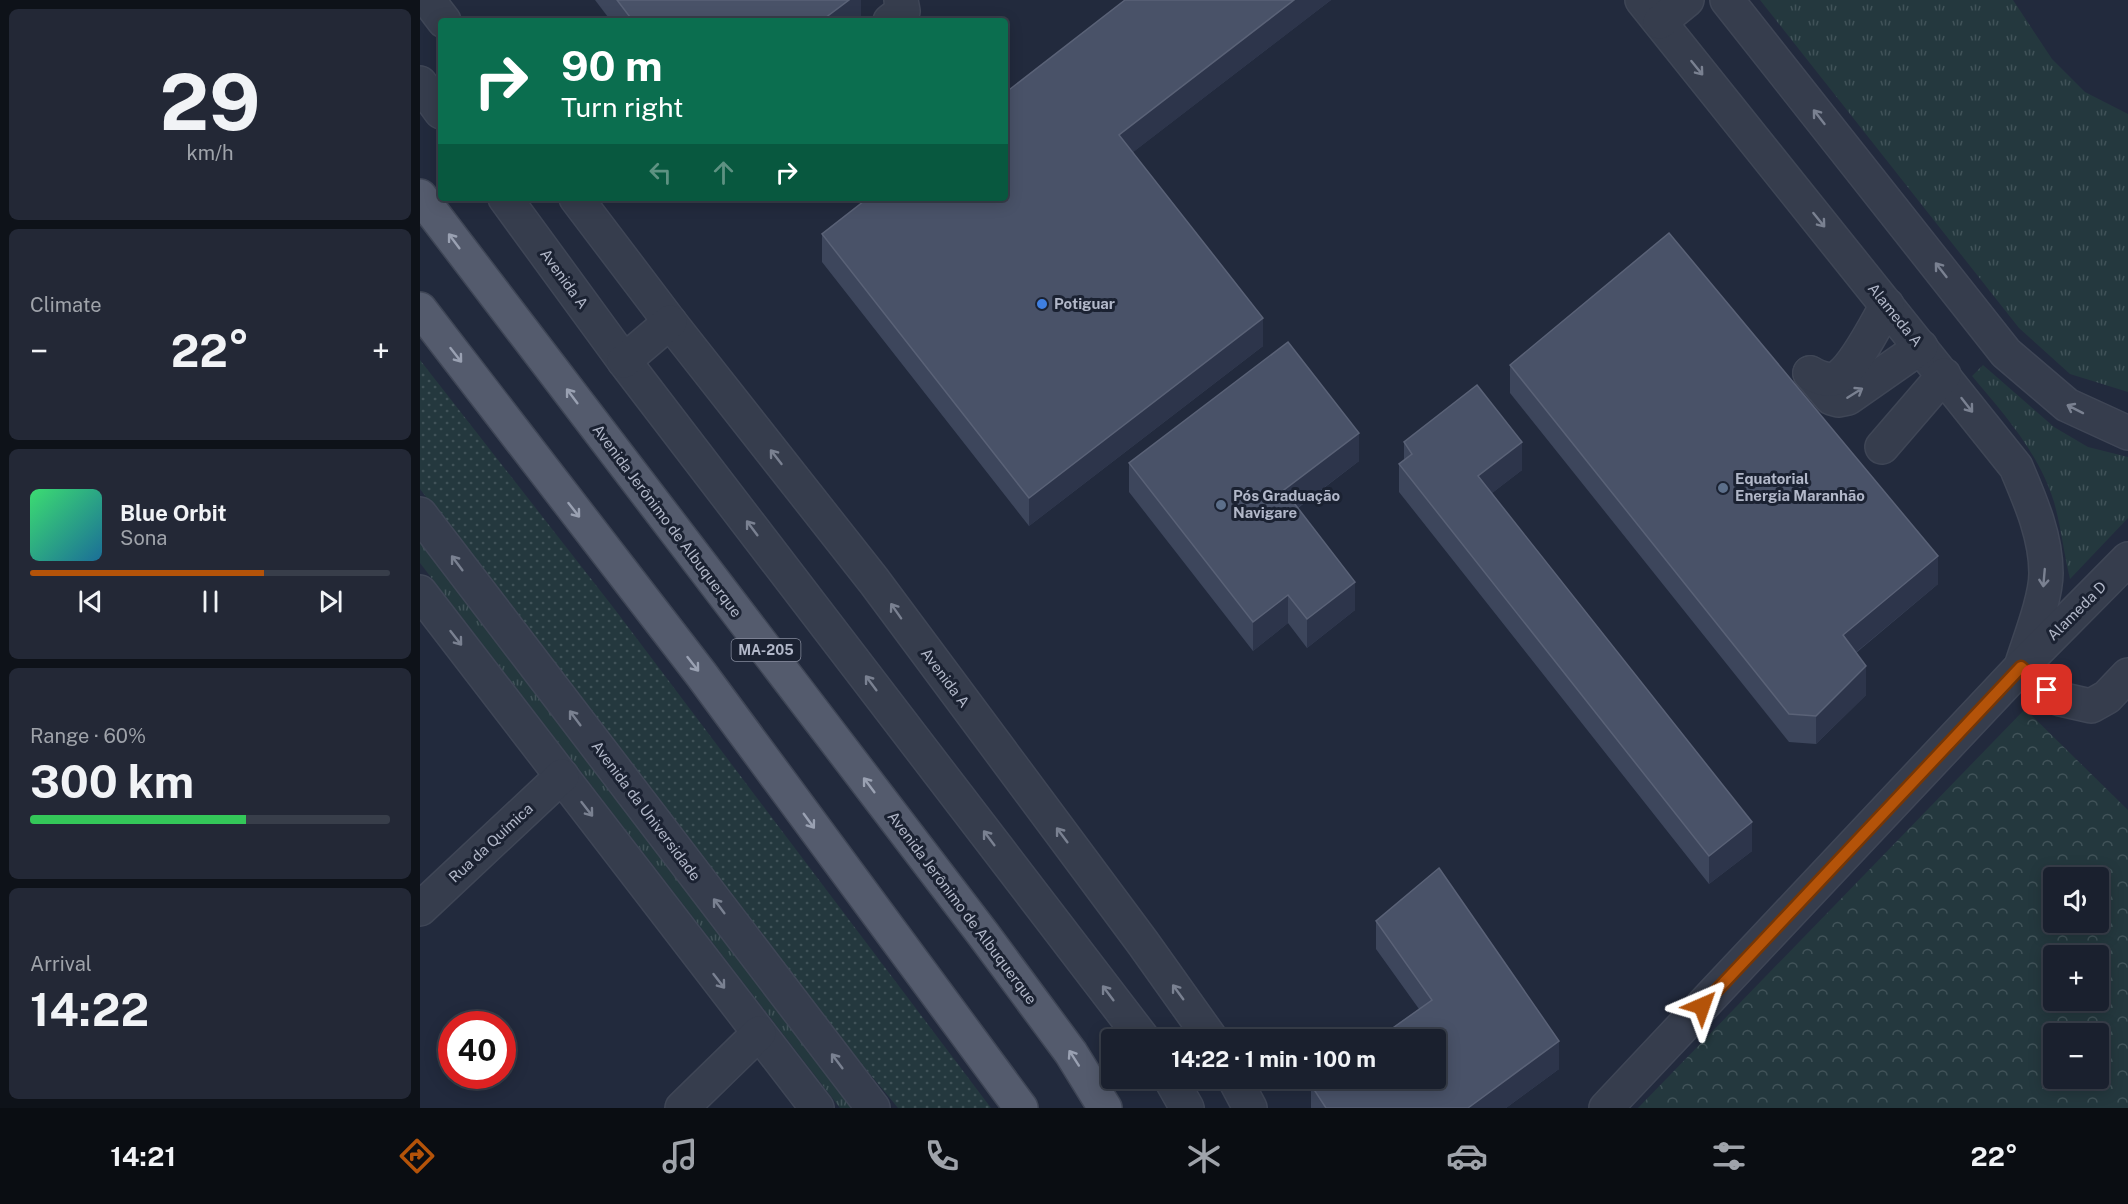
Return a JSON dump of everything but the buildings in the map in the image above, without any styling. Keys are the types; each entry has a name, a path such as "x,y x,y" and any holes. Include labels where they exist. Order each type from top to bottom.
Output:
{"main road":[{"name":"Avenida Jerônimo de Albuquerque","path":"420,196 997,953 1071,1053 1105,1108"},
{"path":"420,309 701,674 1021,1108"}],"street":[{"path":"428,0 442,18"},
{"path":"894,18 903,11 901,0"},
{"path":"1651,11 1687,0"},
{"path":"1727,0 2006,353 2067,405 2128,433"},
{"name":"Alameda A","path":"1651,11 2016,467 2038,520 2046,574 2038,615 2021,667"},
{"path":"420,83 438,108"},
{"name":"Avenida A","path":"507,201 624,361 1135,1029"},
{"name":"Avenida A","path":"578,201 670,322 874,581 1204,1029"},
{"path":"1887,305 1854,360 1840,376 1830,379 1819,378 1810,373 1831,398 1844,400 1921,347"},
{"path":"624,361 670,322"},
{"path":"1882,447 1944,375"},
{"name":"Avenida da Universidade","path":"420,514 873,1108"},
{"name":"Alameda D","path":"1606,1108 2021,667 2128,559"},
{"path":"420,592 818,1108"},
{"path":"2021,667 2060,699 2091,706 2107,697 2128,675"},
{"name":"Rua da Química","path":"420,909 562,776"},
{"path":"681,1108 759,1033"},
{"path":"1176,1089 1187,1108"},
{"path":"1240,1089 1250,1108"}],"green space":[{"path":"1760,0 2013,0 2052,59 2085,92 2128,114 2128,392 2070,374 2019,328"},
{"path":"420,360 613,607 991,1108 898,1108 793,981 420,489"},
{"path":"1983,365 2054,427 2088,447 2128,457 2128,518 2070,579 2054,502 2047,484 2019,435 1972,376"},
{"path":"420,539 856,1108 840,1108 420,563"},
{"path":"2025,709 2128,810 2128,1108 1638,1108"}],"place":[{"name":"Potiguar","path":"1042,304"},
{"name":"Equatorial Energia Maranhão","path":"1723,488"},
{"name":"Pós Graduação Navigare","path":"1221,505"}],"route":[{"path":"1702,1006 2021,667 2047,690"}]}
